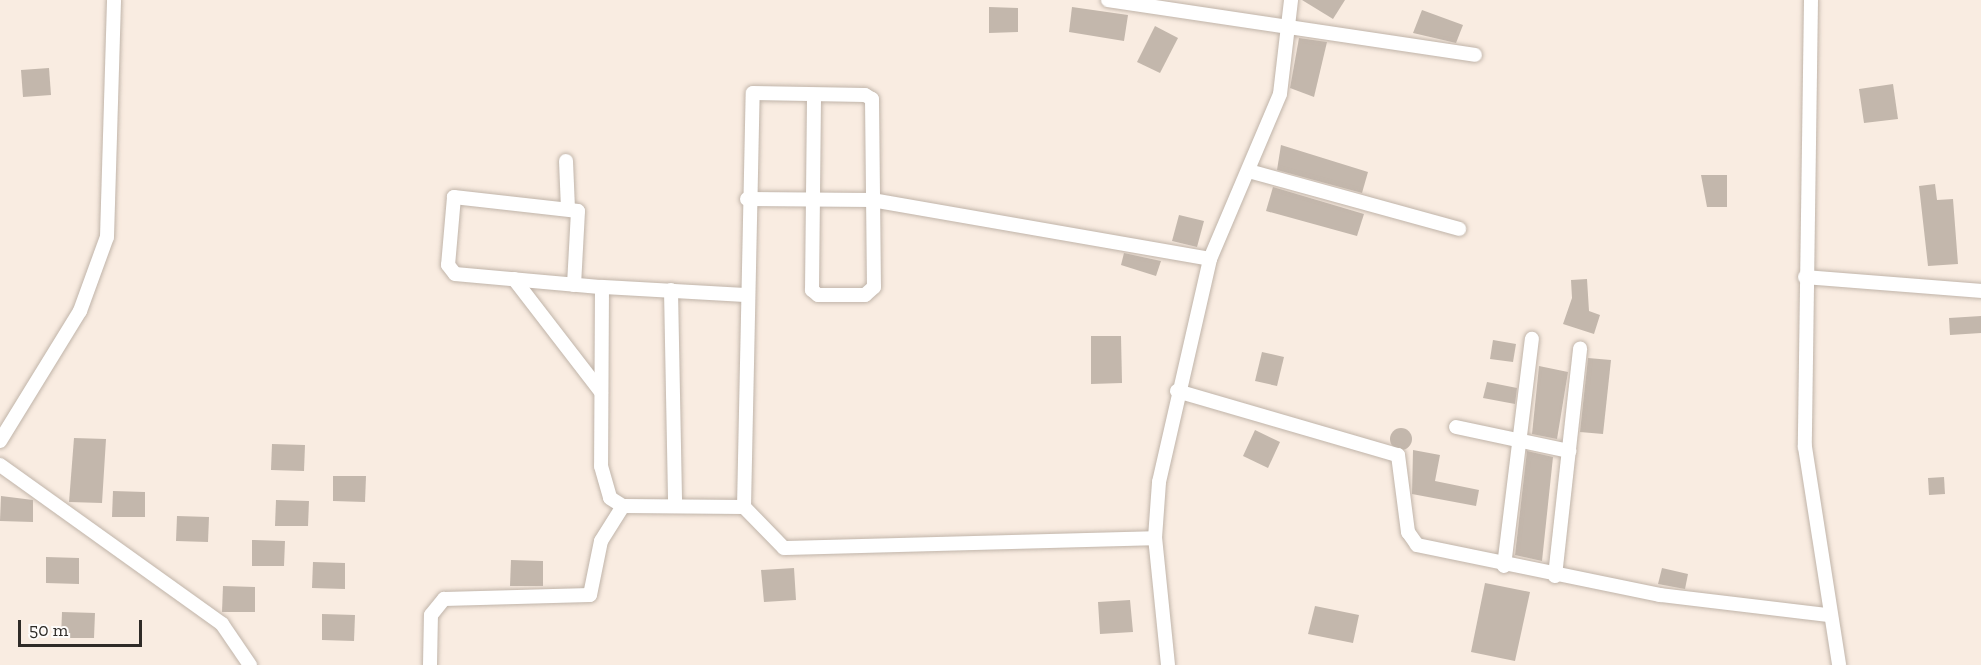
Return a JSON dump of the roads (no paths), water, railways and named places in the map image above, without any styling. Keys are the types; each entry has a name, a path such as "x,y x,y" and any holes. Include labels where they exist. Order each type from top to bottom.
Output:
{"street":[{"path":"0,441 80,311 107,237 114,0"},
{"path":"1108,0 1289,24 1475,55"},
{"path":"1168,665 1155,538 1159,482 1177,391 1210,259 1280,94 1291,0"},
{"path":"1811,0 1805,277 1805,447 1828,615 1839,665"},
{"path":"744,507 747,199 753,93 814,94 872,99 871,293 818,295 811,285 814,94"},
{"path":"566,161 568,208"},
{"path":"1249,171 1459,229"},
{"path":"574,285 580,219 578,211 568,208 454,197 450,271 574,285 747,295"},
{"path":"747,199 872,200 1210,259"},
{"path":"1805,277 1981,291"},
{"path":"514,279 601,392"},
{"path":"602,287 601,466 610,498 622,506 744,507 784,548 1155,538"},
{"path":"671,290 675,506"},
{"path":"1504,566 1533,339"},
{"path":"1555,576 1580,348"},
{"path":"1177,391 1398,455 1413,542 1504,566 1660,595 1828,615"},
{"path":"1456,427 1569,451"},
{"path":"0,465 222,624 250,665"},
{"path":"430,665 431,615 444,599 590,595 601,540 622,506"}]}
